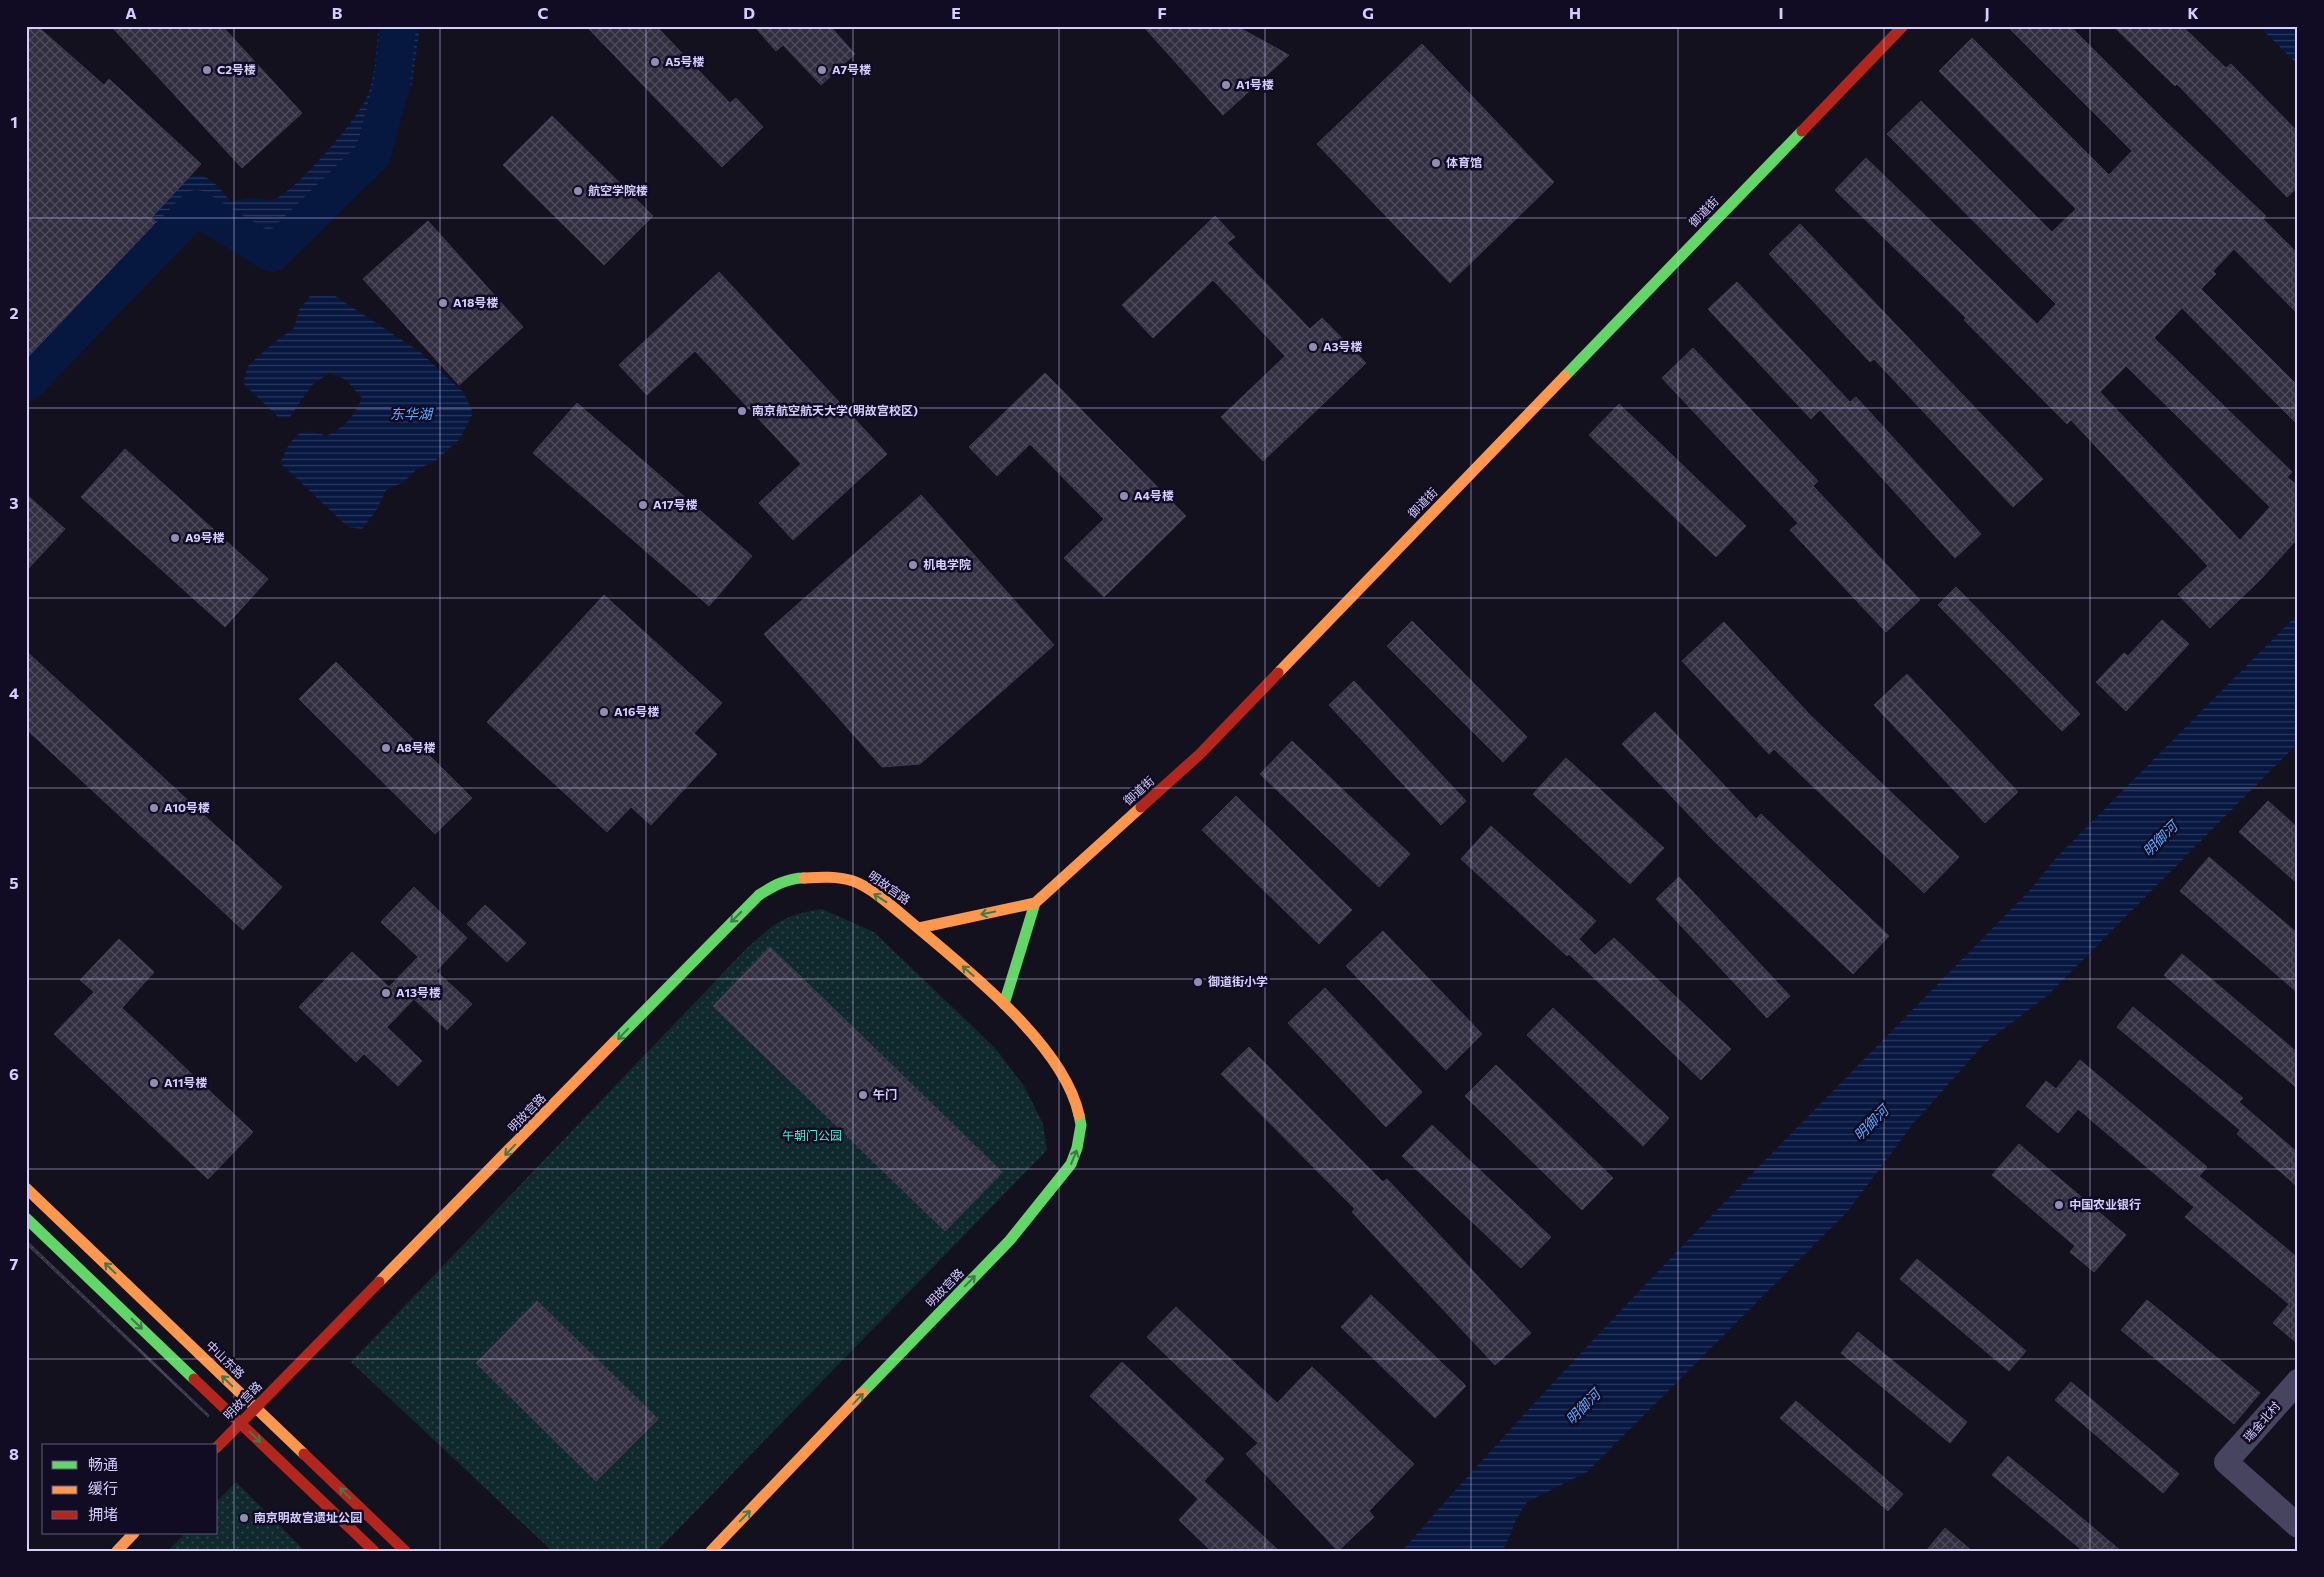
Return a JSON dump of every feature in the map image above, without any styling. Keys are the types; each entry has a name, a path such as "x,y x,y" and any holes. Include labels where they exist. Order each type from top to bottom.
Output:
{"main road":[{"name":"御道街","path":"919,928 1035,903 1200,754 1903,26"},
{"name":"明故宫路","path":"218,1446 759,895 776,884 795,878 814,876 855,881 888,903 919,928 1028,1028 1047,1053 1075,1097 1081,1125 1077,1148 1071,1164 1010,1240 711,1551"},
{"path":"1004,1004 1035,903"},
{"name":"中山东路","path":"26,1188 405,1551"},
{"path":"26,1218 374,1551"},
{"path":"117,1551 133,1534"}],"street":[{"name":"瑞金北村","path":"2298,1381 2226,1462 2298,1526"}],"green space":[{"name":"午朝门公园","path":"822,909 874,932 995,1048 1024,1086 1043,1124 1047,1150 657,1551 552,1551 351,1362 746,949 780,921 798,914"},
{"name":"南京明故宫遗址公园","path":"236,1482 305,1551 168,1551 184,1534 218,1534 218,1500"}],"water":[{"path":"379,26 420,26 412,83 399,110 353,167 295,222 261,232 196,211 26,380 26,347 184,181 196,175 202,176 219,188 231,202 248,198 270,200 277,198 287,191 313,167 341,135 368,95 374,70"},
{"path":"2259,26 2298,26 2298,65"},
{"name":"东华湖","path":"310,296 335,296 420,352 464,393 473,413 460,439 434,462 417,469 404,482 386,490 376,511 362,529 348,527 280,463 296,436 308,432 326,436 332,433 348,421 356,411 362,398 346,380 330,373 313,384 289,418 278,417 243,383 248,366 272,344 294,328 299,310"},
{"name":"明御河","path":"2298,614 2298,743 2048,995 1984,1044 1913,1124 1848,1211 1587,1472 1527,1502 1519,1513 1502,1551 1402,1551 1478,1465 1633,1298 2031,889 2055,859"}],"building":[{"path":"26,26 37,26 104,85 109,79 201,164 151,218 156,222 26,359"},
{"name":"C2号楼","path":"111,26 222,26 302,113 242,168"},
{"name":"A5号楼","path":"586,26 656,26 730,103 736,98 763,127 722,167"},
{"name":"A7号楼","path":"754,26 830,26 855,54 821,85 783,45 776,51"},
{"name":"A1号楼","path":"1143,26 1236,26 1289,55 1223,115"},
{"path":"2007,26 2070,26 2167,123 2266,216 2263,219 2298,254 2298,314 2234,249 2213,271 2216,274 2201,289 2298,386 2298,425 2182,308 2154,338 2292,472 2287,477 2298,486 2298,538 2261,579 2210,628 2178,594 2208,566 2071,420 2067,424 1964,320 1966,318 1835,190 1866,158 2037,324 2056,304 1887,134 1921,101 2052,232 2076,209 1939,71 1972,38 2109,175 2132,151","holes":["2126,366 2270,507 2240,540 2100,392"]},
{"path":"2113,26 2182,26 2226,68 2231,64 2298,132 2298,187 2287,197 2177,84 2175,86"},
{"name":"体育馆","path":"1422,44 1554,182 1450,283 1317,144"},
{"name":"航空学院楼","path":"552,116 653,216 604,265 503,165"},
{"name":"A3号楼","path":"1215,216 1235,237 1227,243 1310,329 1322,318 1366,363 1263,461 1221,417 1285,356 1213,280 1153,338 1122,305"},
{"name":"A18号楼","path":"428,221 523,327 459,385 363,279"},
{"path":"1800,224 2043,479 2013,507 1874,359 1870,362 1769,254"},
{"path":"719,272 887,454 793,540 759,503 801,464 695,351 647,395 619,365"},
{"path":"1737,282 1850,402 1856,397 1981,534 1955,558 1820,410 1811,419 1708,309"},
{"path":"1693,348 1818,481 1813,486 1920,600 1886,632 1790,530 1798,523 1662,378"},
{"name":"A4号楼","path":"1045,373 1186,516 1104,597 1064,558 1104,519 1030,444 997,476 969,447"},
{"name":"A17号楼","path":"577,403 752,556 709,606 533,453"},
{"path":"1619,404 1746,526 1716,557 1589,435"},
{"name":"A9号楼","path":"125,449 268,579 225,627 81,497"},
{"path":"26,494 65,529 26,571"},
{"name":"机电学院","path":"921,495 1054,645 920,764 882,767 764,634"},
{"path":"1956,587 2080,714 2062,731 1938,605"},
{"name":"A16号楼","path":"604,595 722,703 694,733 717,754 651,825 631,807 607,832 487,722"},
{"path":"2162,620 2189,644 2126,711 2096,682 2124,653 2128,656"},
{"path":"1412,621 1527,737 1503,762 1387,646"},
{"path":"1724,622 1810,715 1959,857 1924,893 1774,749 1769,754 1682,661"},
{"name":"A10号楼","path":"26,651 282,887 243,930 26,729"},
{"name":"A8号楼","path":"336,662 472,798 435,834 299,699"},
{"path":"1907,674 2018,792 1985,823 1874,705"},
{"path":"1354,681 1466,801 1441,825 1329,705"},
{"path":"1655,712 1756,819 1761,814 1889,936 1853,974 1711,838 1622,744"},
{"path":"1292,741 1410,854 1379,887 1260,774"},
{"path":"1566,758 1664,848 1630,884 1533,794"},
{"path":"1236,796 1352,910 1319,944 1202,830"},
{"path":"2268,801 2298,828 2298,884 2239,832"},
{"path":"1491,826 1596,921 1579,939 1595,955 1614,938 1731,1049 1701,1080 1569,954 1567,956 1461,859"},
{"path":"2209,857 2298,934 2298,993 2180,891"},
{"path":"1679,877 1790,996 1767,1018 1656,899"},
{"name":"A13号楼","path":"414,887 467,938 436,971 472,1004 447,1030 414,999 387,1027 422,1061 398,1086 364,1054 356,1062 299,1007 352,952 389,987 418,957 381,922"},
{"path":"485,905 526,943 507,962 467,924"},
{"path":"1383,931 1482,1034 1446,1070 1346,966"},
{"name":"A11号楼","path":"119,939 154,972 122,1008 253,1132 208,1179 54,1034 94,992 80,980"},
{"name":"午门","path":"770,947 1002,1172 945,1231 713,1006"},
{"path":"2182,954 2298,1053 2298,1089 2164,975"},
{"path":"1325,988 1422,1092 1386,1127 1288,1023"},
{"path":"2133,1007 2243,1098 2239,1102 2298,1153 2298,1187 2237,1134 2240,1130 2117,1027"},
{"path":"1553,1008 1669,1118 1643,1146 1527,1035"},
{"path":"1249,1047 1383,1182 1387,1179 1531,1333 1495,1365 1352,1212 1355,1209 1221,1074"},
{"path":"2080,1060 2207,1167 2199,1176 2298,1258 2298,1344 2273,1323 2289,1304 2185,1217 2194,1207 2078,1109 2058,1133 2026,1106 2046,1081 2056,1089"},
{"path":"1496,1065 1613,1178 1582,1210 1465,1096"},
{"path":"1432,1125 1551,1237 1521,1268 1402,1156"},
{"name":"中国农业银行","path":"2019,1144 2126,1235 2094,1272 2070,1252 2075,1246 1992,1175"},
{"path":"26,1240 209,1415 208,1417 26,1244"},
{"path":"1917,1259 2026,1351 2009,1371 1900,1279"},
{"path":"1371,1295 1466,1386 1435,1418 1341,1327"},
{"path":"2147,1300 2260,1393 2234,1424 2121,1330"},
{"path":"537,1301 658,1419 596,1481 476,1363"},
{"path":"1176,1307 1277,1403 1312,1367 1414,1464 1369,1511 1374,1517 1338,1551 1246,1454 1258,1443 1147,1337"},
{"path":"1858,1332 1967,1422 1950,1443 1841,1353"},
{"path":"1122,1362 1224,1459 1204,1481 1279,1551 1211,1551 1179,1520 1198,1499 1090,1396"},
{"path":"2071,1382 2179,1474 2163,1493 2055,1400"},
{"path":"1796,1401 1903,1494 1888,1511 1780,1418"},
{"path":"2008,1456 2121,1551 2083,1551 1992,1475"},
{"path":"1945,1528 1972,1551 1926,1551"}],"waterway":[{"path":"26,384 196,208 272,254 373,155 392,84 398,26"}],"traffic: fast":[{"path":"1565,376 1802,131"},
{"path":"614,1042 759,895 786,881 804,878"},
{"path":"1004,1004 1035,903"},
{"path":"862,1393 1010,1240 1071,1164 1077,1148 1081,1125 1079,1115"},
{"path":"26,1218 194,1379"}],"traffic: slow":[{"path":"1278,673 1565,376"},
{"path":"919,928 1035,903 1141,807"},
{"path":"804,878 847,879 861,884 887,902 963,966 1013,1012 1035,1037 1055,1063 1070,1089 1079,1115"},
{"path":"379,1282 614,1042"},
{"path":"26,1188 304,1454"},
{"path":"711,1551 862,1393"},
{"path":"117,1551 133,1534"}],"traffic: jam":[{"path":"1802,131 1903,26"},
{"path":"1141,807 1200,754 1278,673"},
{"path":"218,1446 379,1282"},
{"path":"194,1379 374,1551"},
{"path":"304,1454 405,1551"}],"place":[{"name":"A5号楼","path":"655,62"},
{"name":"C2号楼","path":"207,70"},
{"name":"A7号楼","path":"822,70"},
{"name":"A1号楼","path":"1226,85"},
{"name":"体育馆","path":"1436,163"},
{"name":"航空学院楼","path":"578,191"},
{"name":"A18号楼","path":"443,303"},
{"name":"A3号楼","path":"1313,347"},
{"name":"南京航空航天大学(明故宫校区)","path":"742,411"},
{"name":"A4号楼","path":"1124,496"},
{"name":"A17号楼","path":"643,505"},
{"name":"A9号楼","path":"175,538"},
{"name":"机电学院","path":"913,565"},
{"name":"A16号楼","path":"604,712"},
{"name":"A8号楼","path":"386,748"},
{"name":"A10号楼","path":"154,808"},
{"name":"御道街小学","path":"1198,982"},
{"name":"A13号楼","path":"386,993"},
{"name":"A11号楼","path":"154,1083"},
{"name":"午门","path":"863,1095"},
{"name":"中国农业银行","path":"2059,1205"},
{"name":"南京明故宫遗址公园","path":"244,1518"}]}
